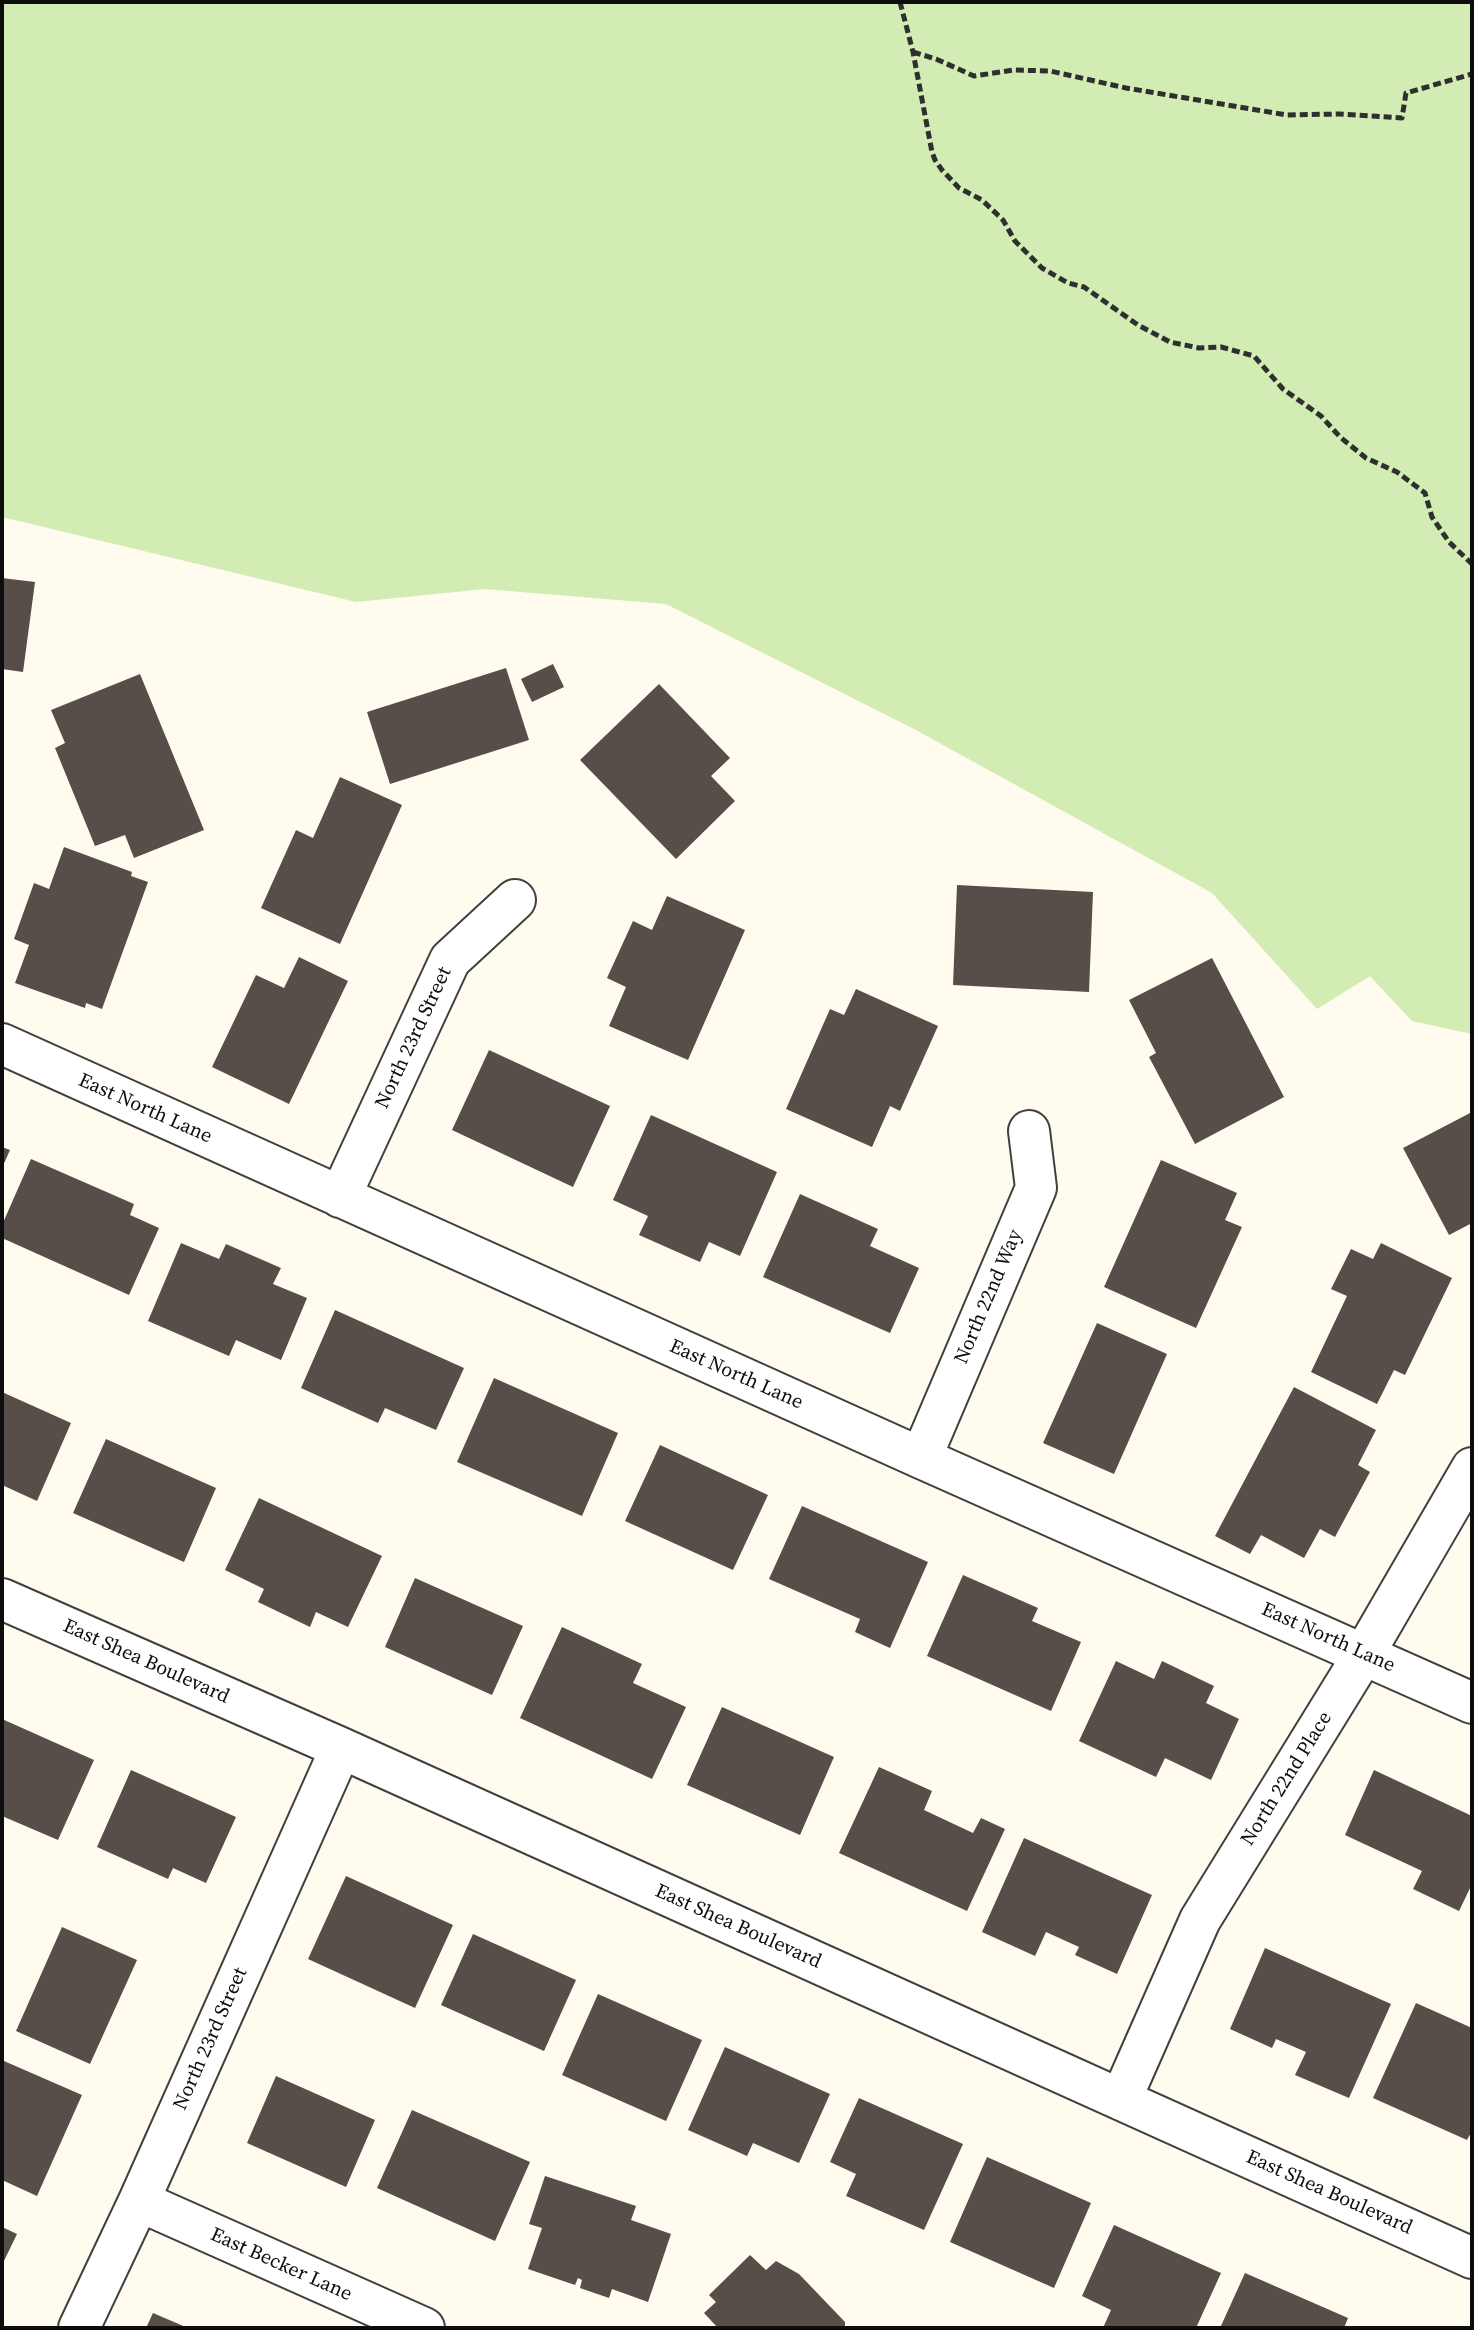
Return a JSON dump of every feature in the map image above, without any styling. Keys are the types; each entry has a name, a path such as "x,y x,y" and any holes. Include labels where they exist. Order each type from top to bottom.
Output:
{"street":[{"name":"North 23rd Street","path":"340,1197 450,960 515,900"},
{"name":"East North Lane","path":"2,1044 1472,1703"},
{"name":"North 22nd Way","path":"921,1458 1036,1188 1029,1131"},
{"name":"North 22nd Place","path":"1121,2099 1200,1920 1364,1654 1472,1468"},
{"name":"East Shea Boulevard","path":"2,1599 341,1748 1472,2258"},
{"name":"North 23rd Street","path":"79,2328 341,1748"},
{"name":"East Becker Lane","path":"139,2201 424,2328"}],"path":[{"path":"900,2 935,160 959,188 982,200 1003,220 1015,241 1042,268 1068,283 1084,287 1138,325 1170,342 1199,348 1221,347 1254,356 1283,389 1321,416 1366,458 1397,472 1425,493 1432,517 1449,542 1472,564"},
{"path":"913,52 974,76 1014,70 1050,71 1126,88 1287,115 1402,118 1406,93 1472,74"}],"green space":[{"path":"2,2 1472,2 1472,1034 1412,1021 1370,976 1317,1009 1212,893 914,729 666,604 485,589 356,602 2,517"}],"building":[{"path":"2,578 35,582 23,672 2,669"},
{"path":"553,664 564,687 532,702 521,679"},
{"path":"506,668 529,740 390,784 367,712"},
{"path":"140,674 204,830 134,858 125,835 95,846 55,748 65,743 51,710"},
{"path":"659,684 730,758 711,776 735,801 676,859 580,760"},
{"path":"340,777 402,805 340,944 261,908 296,830 313,838"},
{"path":"64,847 132,872 131,876 148,882 102,1009 86,1003 85,1008 15,983 29,945 14,939 34,883 49,889"},
{"path":"957,885 1093,892 1089,992 953,985"},
{"path":"667,896 745,930 688,1060 609,1026 626,987 607,978 633,921 652,930"},
{"path":"299,957 348,981 289,1104 212,1067 256,975 284,988"},
{"path":"1212,958 1284,1097 1195,1144 1149,1057 1156,1053 1129,1000"},
{"path":"856,989 938,1026 900,1111 890,1106 872,1147 786,1109 830,1009 844,1015"},
{"path":"489,1050 610,1106 573,1187 452,1130"},
{"path":"1472,1112 1472,1223 1449,1235 1403,1148"},
{"path":"651,1115 777,1172 740,1256 709,1242 700,1262 639,1235 648,1216 613,1200"},
{"path":"2,1147 10,1150 2,1168"},
{"path":"31,1159 134,1204 130,1215 159,1228 129,1295 2,1238 2,1225"},
{"path":"1161,1160 1237,1193 1225,1220 1242,1227 1196,1328 1104,1287"},
{"path":"800,1194 878,1229 870,1246 919,1268 890,1333 763,1277"},
{"path":"181,1243 219,1259 226,1244 281,1268 273,1284 307,1298 281,1360 236,1340 229,1356 148,1321"},
{"path":"1381,1243 1452,1278 1405,1375 1394,1370 1377,1404 1311,1372 1347,1296 1331,1289 1351,1249 1373,1259"},
{"path":"335,1310 464,1368 436,1430 385,1408 378,1423 301,1388"},
{"path":"1097,1323 1167,1354 1114,1474 1043,1443"},
{"path":"494,1378 618,1433 582,1516 457,1462"},
{"path":"1294,1387 1376,1430 1358,1465 1370,1472 1335,1537 1320,1529 1304,1558 1261,1535 1250,1554 1215,1536"},
{"path":"2,1392 71,1423 37,1501 2,1485"},
{"path":"106,1439 216,1488 184,1562 73,1513"},
{"path":"660,1445 768,1495 733,1570 625,1521"},
{"path":"259,1498 382,1556 348,1627 316,1612 310,1627 258,1602 264,1589 225,1570"},
{"path":"802,1506 928,1562 890,1648 855,1632 860,1619 769,1579"},
{"path":"963,1575 1038,1608 1032,1621 1081,1642 1051,1711 927,1656"},
{"path":"415,1578 523,1626 492,1695 385,1647"},
{"path":"562,1627 642,1664 633,1683 686,1707 652,1779 520,1718"},
{"path":"1116,1661 1154,1679 1162,1661 1214,1686 1206,1703 1239,1719 1211,1780 1165,1758 1156,1777 1079,1741"},
{"path":"722,1707 834,1757 800,1835 687,1785"},
{"path":"2,1719 94,1760 58,1840 2,1816"},
{"path":"879,1767 932,1791 924,1810 973,1833 981,1818 1005,1829 967,1911 839,1853"},
{"path":"131,1770 236,1817 206,1883 173,1868 168,1879 97,1847"},
{"path":"1374,1770 1472,1816 1472,1884 1459,1911 1413,1889 1422,1871 1345,1835"},
{"path":"1024,1838 1152,1895 1117,1974 1075,1955 1079,1947 1046,1932 1035,1956 982,1932"},
{"path":"346,1876 453,1925 415,2008 308,1959"},
{"path":"62,1927 137,1960 90,2064 16,2031"},
{"path":"473,1934 576,1980 544,2051 441,2005"},
{"path":"1265,1948 1391,2004 1349,2098 1295,2075 1306,2052 1276,2039 1272,2048 1230,2029"},
{"path":"598,1994 702,2040 666,2121 562,2075"},
{"path":"1416,2003 1472,2028 1472,2131 1467,2140 1373,2098"},
{"path":"725,2047 830,2094 799,2163 753,2143 747,2156 688,2130"},
{"path":"4,2061 82,2095 37,2196 2,2180"},
{"path":"276,2076 375,2120 346,2187 247,2143"},
{"path":"859,2098 963,2144 924,2230 846,2196 856,2174 830,2162"},
{"path":"412,2110 530,2162 495,2241 377,2188"},
{"path":"987,2157 1091,2203 1054,2288 950,2242"},
{"path":"545,2176 636,2206 631,2220 671,2234 648,2302 612,2289 609,2298 580,2288 582,2280 578,2278 575,2285 528,2269 542,2228 529,2224"},
{"path":"1114,2225 1221,2273 1196,2328 1103,2328 1111,2310 1082,2296"},
{"path":"2,2227 17,2234 2,2265"},
{"path":"750,2255 766,2270 776,2261 799,2274 845,2322 845,2328 718,2328 704,2313 716,2302 709,2295"},
{"path":"1245,2273 1348,2318 1344,2328 1220,2328"},
{"path":"153,2313 188,2328 146,2328"}]}
